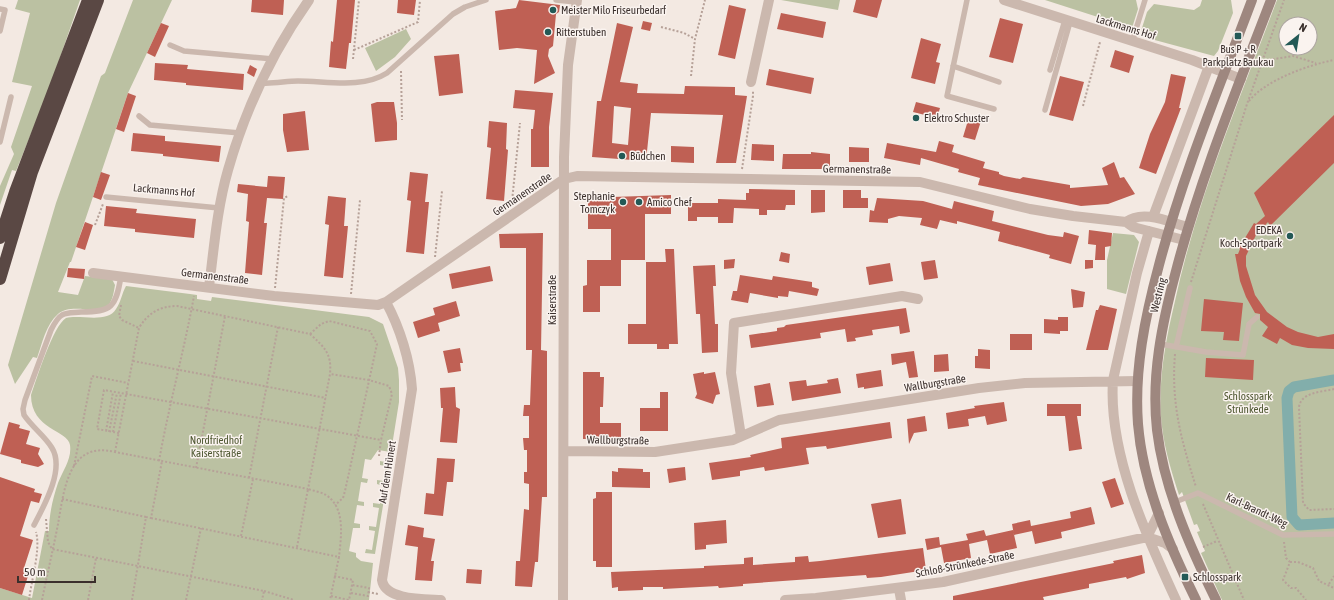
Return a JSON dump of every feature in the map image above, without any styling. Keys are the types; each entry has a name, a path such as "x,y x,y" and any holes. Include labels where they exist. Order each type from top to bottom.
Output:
{"highway":[{"path":"0,238 88,0"},
{"path":"0,278 32,172 98,0"}],"main road":[{"name":"Westring","path":"1196,600 1173,549 1159,513 1142,454 1138,424 1137,381 1151,293 1167,235 1186,176 1252,0"},
{"name":"Westring","path":"1216,600 1194,551 1175,502 1162,459 1157,424 1156,375 1167,307 1184,240 1241,79 1271,0"}],"street":[{"path":"209,287 219,208 228,170 240,133 273,59 308,0"},
{"path":"751,82 769,0"},
{"name":"Lackmanns Hof","path":"1004,0 1209,66 1241,79"},
{"name":"Kaiserstraße","path":"563,600 564,179 568,65 577,1"},
{"path":"1153,217 1209,66"},
{"name":"Germanenstraße","path":"93,273 274,296 371,306 386,302 564,179 577,176 920,182 1030,208 1073,216 1126,222 1133,227 1184,240"},
{"name":"Germanenstraße","path":"1126,222 1133,216 1153,217 1188,227"},
{"path":"1149,231 1137,273 1113,380 1112,397 1119,444 1127,477 1147,537 1176,600"},
{"path":"741,436 730,373 734,323 902,296 918,300"},
{"name":"Auf dem Hünert","path":"386,302 393,315 409,362 412,389 382,585 389,594 398,597 441,600"},
{"name":"Wallburgstraße","path":"564,451 655,452 733,440 779,420 979,388 1025,383 1113,380 1137,381"},
{"path":"1147,537 1159,513"},
{"path":"1147,537 1165,543 1173,549"},
{"name":"Schloß-Strünkede-Straße","path":"785,600 943,582 1147,537"},
{"path":"899,588 900,600"}],"lane":[{"path":"261,83 366,82 381,77 453,14 471,4 486,0"},
{"path":"556,0 577,1"},
{"path":"967,0 947,96 994,109"},
{"path":"1132,42 1145,0"},
{"path":"0,9 5,10 0,31"},
{"path":"1050,70 1067,21"},
{"path":"1045,110 1067,21"},
{"path":"170,45 184,50 273,59"},
{"path":"953,66 999,82"},
{"path":"0,142 11,97"},
{"path":"139,116 150,125 240,133"},
{"name":"Lackmanns Hof","path":"106,197 219,208"},
{"path":"34,525 42,510 56,468 57,457 51,447 24,415 23,409 25,400 51,330 56,322 68,313 99,312 105,310 114,302 121,276"},
{"path":"1176,347 1190,288"},
{"path":"1160,344 1206,352 1243,355 1249,324 1257,317"},
{"path":"1175,502 1198,493"},
{"name":"Karl-Brandt-Weg","path":"1198,493 1283,535 1334,534"}],"path":[{"path":"353,59 359,0"},
{"path":"354,50 418,22 420,0"},
{"path":"691,76 695,40 705,0"},
{"path":"1190,288 1247,104 1284,0"},
{"path":"661,27 684,33 695,40"},
{"path":"1083,106 1103,33"},
{"path":"1262,61 1293,56 1316,63"},
{"path":"1247,104 1259,90 1316,63 1334,60"},
{"path":"399,62 401,65 402,120"},
{"path":"740,178 753,96 751,82"},
{"path":"519,210 512,201 520,123"},
{"path":"434,268 442,191"},
{"path":"274,296 284,198 288,196"},
{"path":"95,225 106,197"},
{"path":"350,304 360,200"},
{"path":"159,461 170,401 180,370 196,286"},
{"path":"114,302 122,304 119,316 122,320 139,328"},
{"path":"116,452 139,328 148,316 159,309 177,306 310,334 322,345 330,358 330,374 297,547"},
{"path":"196,468 225,316"},
{"path":"310,334 321,324 329,322 370,331 377,344 345,492 343,498 335,505"},
{"path":"249,478 278,327"},
{"path":"1176,347 1173,390 1178,428 1198,493 1244,600"},
{"path":"133,361 326,398"},
{"path":"330,374 386,384 392,390 379,456"},
{"path":"74,468 92,376 129,383"},
{"path":"1334,389 1306,396 1302,399 1299,407 1303,503 1309,510 1334,509"},
{"path":"119,433 97,429 104,390 208,408 357,437 381,440"},
{"path":"106,431 113,392"},
{"path":"109,432 117,392"},
{"path":"113,432 121,393"},
{"path":"42,600 66,482 74,468 87,454 100,449 308,489 326,495 335,505 341,522 339,556 330,600"},
{"path":"151,518 162,461"},
{"path":"241,536 253,479"},
{"path":"62,499 339,556"},
{"path":"42,510 46,520 48,542 52,549 264,591 294,600"},
{"path":"132,600 146,517"},
{"path":"28,600 38,538 34,525"},
{"path":"186,600 201,528"},
{"path":"1283,535 1286,558 1290,562 1298,562 1313,568 1319,581 1329,584 1334,588"},
{"path":"1194,551 1218,541"},
{"path":"88,600 96,558"},
{"path":"1290,562 1283,580 1291,588 1296,588 1306,600"},
{"path":"331,596 349,600 353,580 334,576"},
{"path":"1329,584 1334,576"},
{"path":"351,593 368,596 369,588 352,585"},
{"path":"262,600 264,591"}],"green space":[{"path":"18,0 80,0 49,89 16,171 12,170 0,205 0,186 14,154 11,147 32,86 12,82 30,13 15,9"},
{"path":"133,0 172,0 128,93 71,262 58,292 78,295 85,276 112,279 115,285 112,298 110,303 103,308 91,310 70,309 58,314 47,329 37,358 33,357 15,384 8,365 56,203 101,76 105,73"},
{"path":"781,0 840,0 838,10"},
{"path":"1045,0 1136,0 1138,9 1132,28"},
{"path":"1202,0 1231,0 1233,13 1218,51 1214,56 1151,39 1141,31 1147,12 1154,4 1194,10 1200,6"},
{"name":"Schlosspark Strünkede","path":"1277,0 1334,0 1334,600 1222,600 1201,553 1205,551 1197,532 1200,531 1197,524 1194,525 1182,492 1179,495 1163,436 1161,380 1171,317 1195,224 1234,112"},
{"path":"406,29 411,39 395,57 376,71 365,48"},
{"path":"1113,233 1134,235 1139,242 1126,294 1107,289 1107,260"},
{"name":"Nordfriedhof Kaiserstraße","path":"126,286 197,295 197,299 211,301 212,297 369,317 383,324 398,368 399,402 391,452 378,450 371,460 365,459 362,478 368,479 367,483 361,482 358,501 364,502 364,506 357,505 354,523 360,524 360,528 353,528 349,551 356,553 356,557 361,561 373,563 369,600 0,600 0,588 32,598 45,531 49,531 54,494 70,455 70,445 68,440 43,422 33,407 31,395 46,353 56,331 66,318 93,318 112,314 118,306"},
{"path":"380,461 390,463 375,554 365,553 366,549 372,550 375,531 369,530 369,526 376,527 379,508 373,507 373,503 380,504 383,486 377,484 377,480 384,481 386,466 380,465"}],"building":[{"path":"252,0 284,0 283,15 251,12"},
{"path":"337,0 355,0 351,43 349,43 346,69 329,67"},
{"path":"398,0 416,0 414,15 397,13"},
{"path":"519,0 560,5 559,12 556,14 553,46 549,49 548,56 555,73 534,84 537,50 517,48 499,50 495,11 516,8"},
{"path":"856,0 882,0 877,18 853,12"},
{"path":"729,5 746,9 735,59 718,55"},
{"path":"781,13 826,22 823,38 777,29"},
{"path":"1000,18 1023,24 1013,63 989,57"},
{"path":"643,21 652,23 650,31 641,29"},
{"path":"161,23 169,26 155,57 147,53"},
{"path":"617,23 633,27 620,82 638,84 637,93 684,94 685,86 735,87 735,95 747,96 736,163 716,163 723,115 651,113 646,161 592,157 597,101 601,101","holes":["614,106 631,108 628,145 612,143"]},
{"path":"921,38 941,44 936,62 940,63 935,84 911,78"},
{"path":"1115,50 1134,56 1129,73 1110,67"},
{"path":"459,54 463,93 439,96 434,56"},
{"path":"155,63 188,65 187,69 244,74 243,90 186,85 186,83 154,80"},
{"path":"250,65 257,69 254,77 247,73"},
{"path":"769,69 814,78 811,94 766,85"},
{"path":"1171,74 1186,77 1179,108 1181,108 1156,174 1139,168 1150,134 1165,102"},
{"path":"1060,76 1084,82 1073,121 1049,115"},
{"path":"515,90 553,93 549,127 549,167 531,167 531,129 533,129 535,110 513,108"},
{"path":"128,93 136,96 124,132 116,129"},
{"path":"377,102 394,102 397,123 397,140 375,142 371,104"},
{"path":"916,102 940,108 937,118 913,112"},
{"path":"305,111 309,150 287,152 283,130 283,114"},
{"path":"1334,115 1334,163 1270,226 1268,222 1256,235 1246,256 1246,266 1255,295 1267,312 1287,327 1298,332 1318,337 1334,334 1334,349 1308,348 1292,345 1280,338 1277,344 1262,336 1268,327 1260,320 1260,314 1255,313 1246,297 1240,281 1235,254 1238,254 1239,248 1254,223 1256,224 1265,216 1254,193"},
{"path":"969,117 981,121 975,140 963,137"},
{"path":"489,121 507,123 506,149 508,150 504,201 486,199 491,148 487,147"},
{"path":"133,133 165,136 165,141 221,146 219,162 131,151"},
{"path":"939,141 954,145 952,152 985,162 983,168 999,172 999,174 1004,176 1020,179 1023,177 1070,185 1070,188 1108,185 1102,168 1114,162 1120,178 1124,177 1135,194 1108,204 1081,206 978,185 980,178 958,172 959,169 921,158 920,165 884,158 887,143 936,152"},
{"path":"752,144 774,145 774,161 751,160"},
{"path":"671,146 694,147 694,163 671,162"},
{"path":"849,147 869,148 869,162 849,162"},
{"path":"811,152 830,154 830,169 782,169 783,154 811,154"},
{"path":"101,172 110,175 101,200 93,197"},
{"path":"410,172 428,174 425,202 429,202 424,254 406,252 411,201 407,200"},
{"path":"268,176 285,177 283,199 267,198 264,223 267,223 262,275 245,273 249,222 246,221 248,194 237,192 238,184 267,187"},
{"path":"749,189 795,190 795,205 786,205 785,210 767,210 767,215 759,215 759,209 734,208 733,223 718,223 718,217 697,217 697,221 688,221 688,203 718,203 718,199 746,200 746,193 749,193"},
{"path":"811,190 825,190 825,212 811,213"},
{"path":"843,190 861,190 861,198 868,198 868,208 843,208"},
{"path":"588,195 612,195 612,197 671,195 671,214 645,214 645,260 621,260 621,286 600,286 600,312 583,312 583,286 587,285 587,260 611,260 611,229 588,229"},
{"path":"328,196 346,198 344,226 348,226 343,278 324,276 329,225 325,224"},
{"path":"877,198 923,201 952,209 954,201 994,211 992,221 1048,235 1063,237 1064,232 1079,236 1071,264 1049,258 1050,255 998,241 1000,232 957,221 957,224 940,220 937,229 920,225 922,218 899,216 888,219 888,223 869,222 870,210 874,211"},
{"path":"106,206 137,209 136,213 196,219 194,238 135,232 135,229 104,226"},
{"path":"85,222 93,225 85,250 76,247"},
{"path":"1089,230 1112,233 1111,246 1105,247 1105,260 1095,260 1096,245 1088,244"},
{"path":"543,233 541,350 547,351 547,497 542,497 538,562 535,562 532,587 515,586 516,561 520,561 524,509 529,510 529,484 524,483 524,472 527,472 527,450 524,450 523,438 529,438 529,416 523,416 524,405 530,405 532,350 526,350 526,248 500,248 499,234"},
{"path":"665,249 674,249 678,344 669,344 669,349 657,349 657,344 628,344 628,324 646,324 646,262 666,262"},
{"path":"781,252 790,254 789,263 779,261"},
{"path":"735,259 734,268 724,269 724,260"},
{"path":"935,260 938,278 924,280 921,262"},
{"path":"1085,260 1093,260 1093,268 1085,269"},
{"path":"890,263 893,281 869,285 866,267"},
{"path":"715,265 716,286 713,286 715,324 718,324 718,352 702,353 700,314 696,314 693,266"},
{"path":"490,266 493,281 452,289 449,274"},
{"path":"68,268 85,269 84,279 67,277"},
{"path":"740,275 772,280 773,276 812,282 812,287 819,289 817,296 789,291 788,297 778,296 778,298 750,293 748,303 731,300 733,291 737,291"},
{"path":"1071,289 1085,292 1083,307 1073,308"},
{"path":"1204,299 1243,303 1239,341 1223,340 1224,332 1201,331"},
{"path":"456,301 460,316 438,323 440,331 418,338 413,322 435,315 433,308"},
{"path":"1100,305 1117,309 1108,350 1086,350 1096,310 1098,310"},
{"path":"906,308 910,332 900,334 899,326 872,330 873,335 855,338 856,341 847,342 845,329 820,333 821,338 751,348 749,335 777,331 777,328 784,327 786,325"},
{"path":"1058,317 1068,317 1068,331 1060,331 1060,334 1044,333 1044,319 1058,320"},
{"path":"1010,334 1032,334 1032,350 1010,350"},
{"path":"460,348 463,363 460,363 461,371 448,373 443,351"},
{"path":"978,349 990,350 990,369 975,368 975,356 978,356"},
{"path":"914,351 918,377 909,378 906,362 892,365 891,354"},
{"path":"948,354 949,371 934,372 934,355"},
{"path":"1206,358 1254,360 1253,380 1205,377"},
{"path":"881,370 883,386 864,389 864,387 858,388 856,374"},
{"path":"583,372 600,372 600,377 604,377 603,407 600,407 600,423 621,423 621,438 583,439"},
{"path":"704,372 704,374 715,372 720,394 716,395 713,404 695,398 697,394 693,374"},
{"path":"838,378 841,393 792,401 789,382 806,380 807,386 828,383 827,380"},
{"path":"770,383 774,405 757,407 754,386"},
{"path":"455,387 456,407 460,409 457,443 440,442 443,408 441,408 440,388"},
{"path":"660,392 668,392 668,431 640,431 640,408 660,408"},
{"path":"1004,402 1007,421 987,425 985,416 968,419 969,426 948,429 946,413 975,408 974,406"},
{"path":"1047,404 1081,404 1081,416 1077,416 1082,449 1069,451 1065,416 1047,416"},
{"path":"925,416 927,431 914,433 909,444 907,419"},
{"path":"9,422 20,425 19,428 30,431 26,444 40,448 38,454 44,464 38,467 21,463 21,460 0,454"},
{"path":"890,422 892,438 827,449 826,446 806,448 809,464 765,471 764,467 740,471 740,476 712,480 709,463 751,457 750,455 782,448 781,438"},
{"path":"437,458 455,459 453,482 447,482 443,516 424,514 426,493 434,494"},
{"path":"685,467 686,480 669,483 667,469"},
{"path":"618,468 643,469 643,472 650,472 650,488 612,487 612,471 618,472"},
{"path":"0,477 35,489 34,492 42,494 39,503 31,501 20,536 33,540 24,568 28,570 26,576 28,576 22,595 0,588"},
{"path":"1115,478 1124,504 1111,508 1102,482"},
{"path":"596,492 612,492 612,567 596,567 596,561 593,561 593,499 596,498"},
{"path":"901,499 906,534 878,538 871,504"},
{"path":"1091,507 1095,524 1061,532 1062,538 1035,544 1032,531 1014,535 1012,524 1030,520 1031,526 1071,518 1070,512"},
{"path":"726,520 727,543 706,545 706,549 695,550 694,523"},
{"path":"408,525 424,528 423,537 435,539 431,561 434,561 432,581 415,580 418,547 405,545"},
{"path":"984,530 986,536 1013,530 1017,548 990,554 987,540 969,544 971,558 944,563 941,547 927,550 925,539 939,537 940,545 968,540 966,534"},
{"path":"923,548 926,570 881,577 867,578 866,575 743,584 743,586 719,588 718,586 663,589 663,587 643,587 643,590 618,591 618,587 612,588 611,572 704,568 704,566 744,564 744,558 753,557 753,565 795,562 795,557 808,556 809,562"},
{"path":"1142,555 1145,573 1127,579 1126,577 1089,584 1089,588 1043,597 1044,600 953,600 953,596 1114,563 1113,561"},
{"path":"467,569 482,570 481,584 466,583"}],"waterway":[{"path":"1334,380 1294,387 1289,391 1287,398 1292,517 1299,525 1334,523"}],"place":[{"name":"Meister Milo Friseurbedarf","path":"553,10"},
{"name":"Ritterstuben","path":"548,32"},
{"name":"Bus P + R Parkplatz Baukau","path":"1238,36"},
{"name":"Elektro Schuster","path":"916,118"},
{"name":"Büdchen","path":"622,156"},
{"name":"Stephanie Tomczyk","path":"623,202"},
{"name":"Amico Chef","path":"639,202"},
{"name":"EDEKA Koch-Sportpark","path":"1290,236"},
{"name":"Schlosspark","path":"1185,577"}]}
